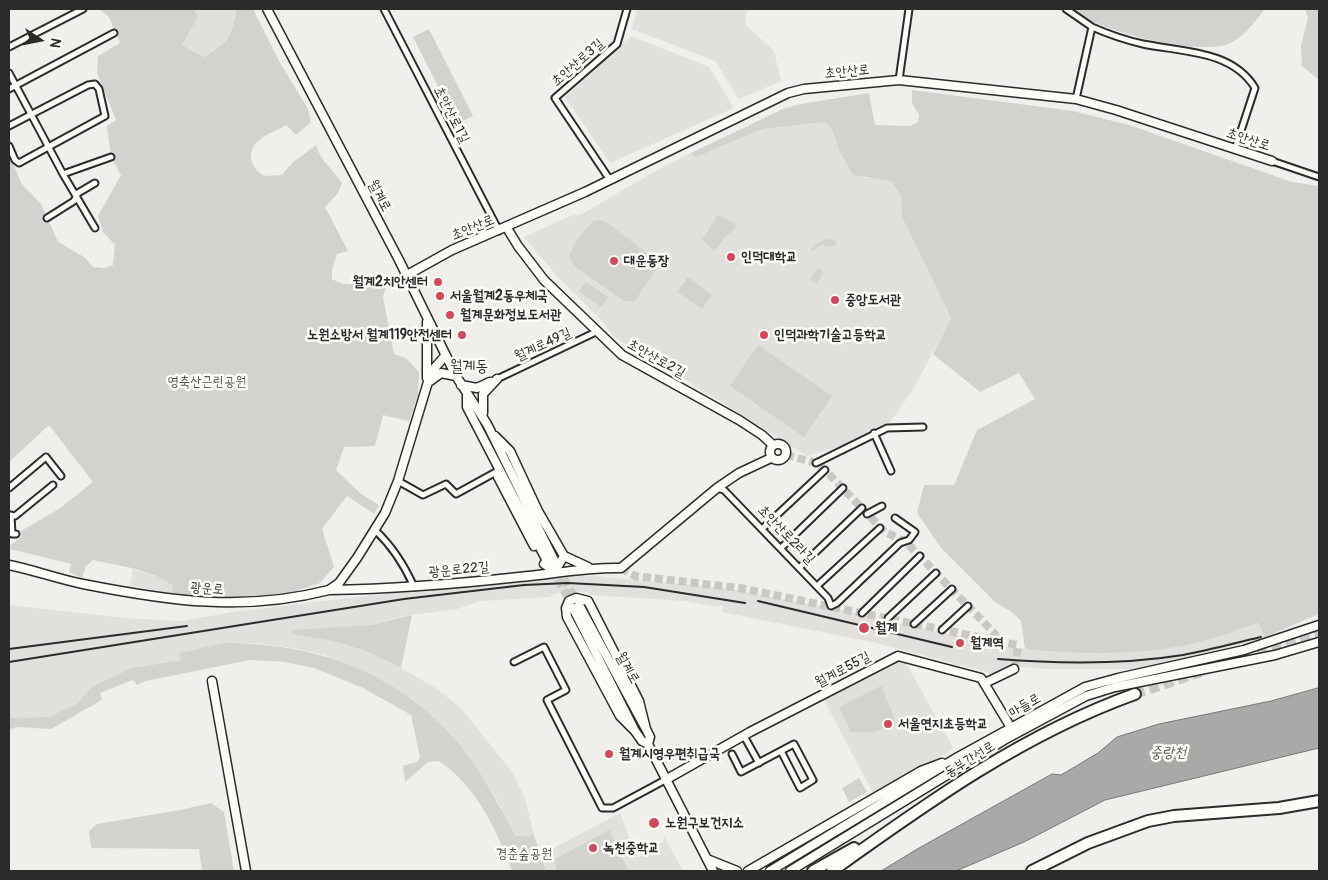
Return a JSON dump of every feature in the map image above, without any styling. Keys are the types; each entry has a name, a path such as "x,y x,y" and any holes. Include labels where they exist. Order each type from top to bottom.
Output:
{"highway":[{"name":"동부간선로","path":"832,871 969,775 1084,714 1135,694"},
{"path":"1032,871 1088,843 1148,821 1174,816 1279,808 1319,801"},
{"path":"812,871 894,826"}],"street":[{"path":"9,47 83,9"},
{"name":"월계로","path":"267,9 406,275 445,356 467,396 476,404 488,427 549,562"},
{"name":"초안산로1길","path":"384,9 499,231"},
{"name":"초안산로3길","path":"610,180 555,98 617,44 627,9"},
{"path":"899,80 909,9"},
{"path":"1066,9 1092,27 1114,37 1208,55 1237,66 1248,76 1255,88 1236,149"},
{"path":"1076,100 1092,27"},
{"path":"9,90 114,33"},
{"path":"9,73 48,148 95,228"},
{"name":"초안산로","path":"406,275 452,250 507,228 788,94 804,89 899,80 1076,100 1116,110 1319,177"},
{"path":"9,126 88,85 95,84 99,89 105,116 20,164 15,160 9,146"},
{"path":"63,174 111,157"},
{"path":"48,218 95,184"},
{"name":"초안산로2길","path":"507,228 544,280 598,331 606,343 622,355 739,420 762,435 773,445"},
{"path":"426,316 427,385"},
{"name":"월계로49길","path":"497,379 598,331"},
{"path":"329,590 339,583 385,513 398,481 431,372 445,356"},
{"path":"427,385 438,374 456,376"},
{"path":"461,385 476,388 497,379"},
{"path":"497,379 483,394 482,411 488,427 510,451 538,511 564,556 590,567 621,568 717,488 739,473 771,458 781,460 786,453 782,445 773,445 769,451 771,458"},
{"name":"월계로","path":"467,396 467,407 549,562"},
{"path":"816,463 887,428 923,427"},
{"path":"874,434 891,471"},
{"path":"482,435 496,472 549,562 550,568 558,566 564,556"},
{"path":"9,488 46,457 61,476"},
{"path":"762,529 825,470"},
{"path":"398,481 423,495 446,484 456,494 496,472"},
{"path":"16,534 12,534 10,515 15,516 53,485"},
{"name":"초안산로2라길","path":"717,488 724,490 781,548 828,598 831,606 838,603 900,543 910,540 915,532 895,518"},
{"path":"781,548 843,488"},
{"path":"867,514 882,506"},
{"path":"799,568 862,508"},
{"path":"817,586 880,528"},
{"path":"375,530 392,547 406,566 414,587"},
{"path":"862,613 920,556"},
{"path":"549,562 549,574"},
{"name":"광운로","path":"9,566 83,584 211,604 255,603 329,590"},
{"name":"광운로22길","path":"329,590 414,587 549,574 590,567"},
{"path":"888,618 936,573"},
{"path":"914,624 952,590"},
{"path":"635,731 620,716 567,617 566,608 569,601 576,598 588,601 640,701 646,729"},
{"path":"942,630 968,606"},
{"name":"월계로","path":"648,744 650,738 646,729 576,607 635,731 642,741 648,744 713,871"},
{"name":"마들로","path":"790,871 1073,693 1099,682 1244,650 1319,625"},
{"name":"마들로","path":"770,871 958,758 1073,701 1102,690 1275,654 1319,642"},
{"path":"514,662 544,647 566,690 547,700 602,808 613,808 667,779"},
{"name":"월계로55길","path":"667,779 744,736 898,656 981,678 1013,731"},
{"path":"984,684 1014,669"},
{"path":"212,681 246,871"},
{"path":"744,736 759,763"},
{"path":"732,754 741,772 794,744 813,780 800,788 782,751"},
{"path":"748,871 921,771 958,758"},
{"path":"706,871 707,859 737,871"}],"shaded area":[{"path":"194,9 237,9 230,38 220,48 205,57 182,45 198,17"},
{"path":"637,9 747,9 745,24 774,51 781,81 739,99 715,61 632,29"},
{"path":"631,36 709,67 734,108 610,163 565,97"},
{"name":"인덕대학교","path":"823,122 831,127 839,150 864,178 875,177 891,181 901,196 902,217 951,318 914,388 891,421 839,447 807,456 615,338 602,321 558,277 524,237 570,216 582,214 657,170 691,153 696,156 762,129"},
{"path":"133,569 164,579 173,586 172,593 130,586"},
{"path":"581,575 724,588 845,611 1007,647 1049,651 1088,653 1170,648 1208,640 1258,623 1265,637 1189,659 1131,669 1044,669 1012,666 994,674 872,642 722,612 723,605 717,607 685,601 590,595 586,592 555,593 550,597 480,601 457,609 404,616 371,625 292,631 293,634 333,641 366,651 434,687 461,708 512,772 525,798 534,835 516,836 496,798 461,747 416,703 400,691 370,674 325,655 294,648 255,643 224,643 181,654 181,660 132,668 91,687 78,703 49,717 9,718 9,605 125,618 181,621 239,611 504,580"},
{"name":"서울연지초등학교","path":"899,660 906,663 954,749 873,793 824,700"},
{"name":"녹천중학교","path":"620,813 637,858 663,842 664,836 683,871 546,871 542,854"}],"green space":[{"name":"영축산근린공원","path":"99,9 194,9 198,17 182,45 204,57 220,47 228,38 237,9 253,9 279,61 308,109 311,122 296,135 286,125 263,137 254,146 252,151 251,158 254,167 265,176 282,175 292,163 316,145 321,157 342,183 338,193 325,207 348,251 337,254 332,270 332,279 344,284 354,284 374,273 387,285 383,297 394,354 406,358 419,372 418,394 409,421 383,415 375,446 344,447 336,470 361,494 379,505 374,514 347,496 322,529 334,567 320,583 296,591 253,598 221,598 172,593 173,586 164,580 134,569 93,560 86,566 82,578 69,572 71,564 10,549 11,545 21,537 21,531 59,509 93,482 49,425 9,462 9,153 21,183 41,204 58,242 84,257 93,267 104,268 113,265 115,245 103,232 98,216 121,175 111,157 107,126 116,120 97,73 98,56 120,43 109,17"},
{"path":"1071,9 1264,10 1237,40 1225,45 1210,47 1145,39 1101,25"},
{"path":"1305,9 1319,9 1319,80 1302,66 1301,46 1308,18"},
{"path":"429,29 473,116 457,124 413,37"},
{"path":"912,90 1073,111 1129,125 1292,182 1319,186 1319,614 1265,637 1258,623 1213,638 1163,649 1093,653 1025,649 1021,621 1012,612 995,602 941,548 917,513 924,485 954,485 977,430 1035,399 1019,373 980,392 933,354 951,318 902,217 901,196 891,181 853,175 839,150 831,127 824,122 762,129 696,157 691,153 783,109 801,104 869,93 875,125 910,126 918,122 919,115 912,103"},
{"path":"717,216 722,216 737,226 725,237 715,251 702,240"},
{"name":"대운동장","path":"596,220 605,221 657,261 657,268 635,301 624,301 576,267 569,259 579,237"},
{"path":"826,239 837,241 834,247 822,245 810,252 814,245"},
{"path":"818,268 824,272 817,284 810,279"},
{"path":"688,277 712,295 702,309 677,292"},
{"path":"586,282 608,297 601,307 579,291"},
{"path":"758,345 832,396 804,437 730,386"},
{"path":"412,615 401,668 366,651 333,641 292,634 292,630 371,625"},
{"name":"경춘숲공원","path":"224,643 259,644 324,656 354,667 383,681 410,698 436,720 460,745 483,778 516,836 534,835 546,871 512,871 500,840 475,796 464,783 439,761 428,762 405,782 403,766 417,762 420,757 411,715 363,688 314,668 284,662 250,660 146,681 137,685 133,680 100,693 102,700 51,729 16,727 9,730 9,718 49,717 78,703 91,687 132,668 181,660 180,653"},
{"path":"881,686 895,720 874,732 851,732 839,707"},
{"path":"859,778 867,792 849,802 842,788"},
{"path":"211,803 224,812 234,871 202,871 199,849 91,848 89,831 97,824"},
{"path":"609,830 628,871 556,871 555,859"}],"water":[{"name":"중랑천","path":"1319,688 1319,748 1105,800 1024,842 956,871 881,871 1052,774 1061,775 1098,753 1117,737 1159,724 1271,701"}],"tunnel":[{"path":"786,455 816,463 825,470 885,532 906,542 995,634 998,642"},
{"path":"558,568 578,604"},
{"path":"621,568 635,576 740,588 1017,645 1014,669"},
{"path":"552,569 572,605"},
{"path":"1258,655 1319,635"},
{"path":"1135,694 1201,672"}],"railway":[{"path":"9,662 404,599 524,585 568,583 644,587 745,603"},
{"path":"758,601 952,647"},
{"path":"9,649 187,626"},
{"path":"998,659 1067,663 1137,661 1183,655 1261,637"}],"place":[{"name":"인덕대학교","path":"731,257"},
{"name":"대운동장","path":"614,261"},
{"name":"월계2치안센터","path":"438,282"},
{"name":"서울월계2동우체국","path":"440,296"},
{"name":"중앙도서관","path":"835,300"},
{"name":"월계문화정보도서관","path":"450,315"},
{"name":"노원소방서 월계119안전센터","path":"462,335"},
{"name":"인덕과학기술고등학교","path":"764,335"},
{"name":"월계","path":"864,628"},
{"name":"월계역","path":"960,643"},
{"name":"서울연지초등학교","path":"888,724"},
{"name":"월계시영우편취급국","path":"609,754"},
{"name":"노원구보건지소","path":"654,823"},
{"name":"녹천중학교","path":"593,848"}],"district":[{"name":"월계동","path":"469,367"}]}
